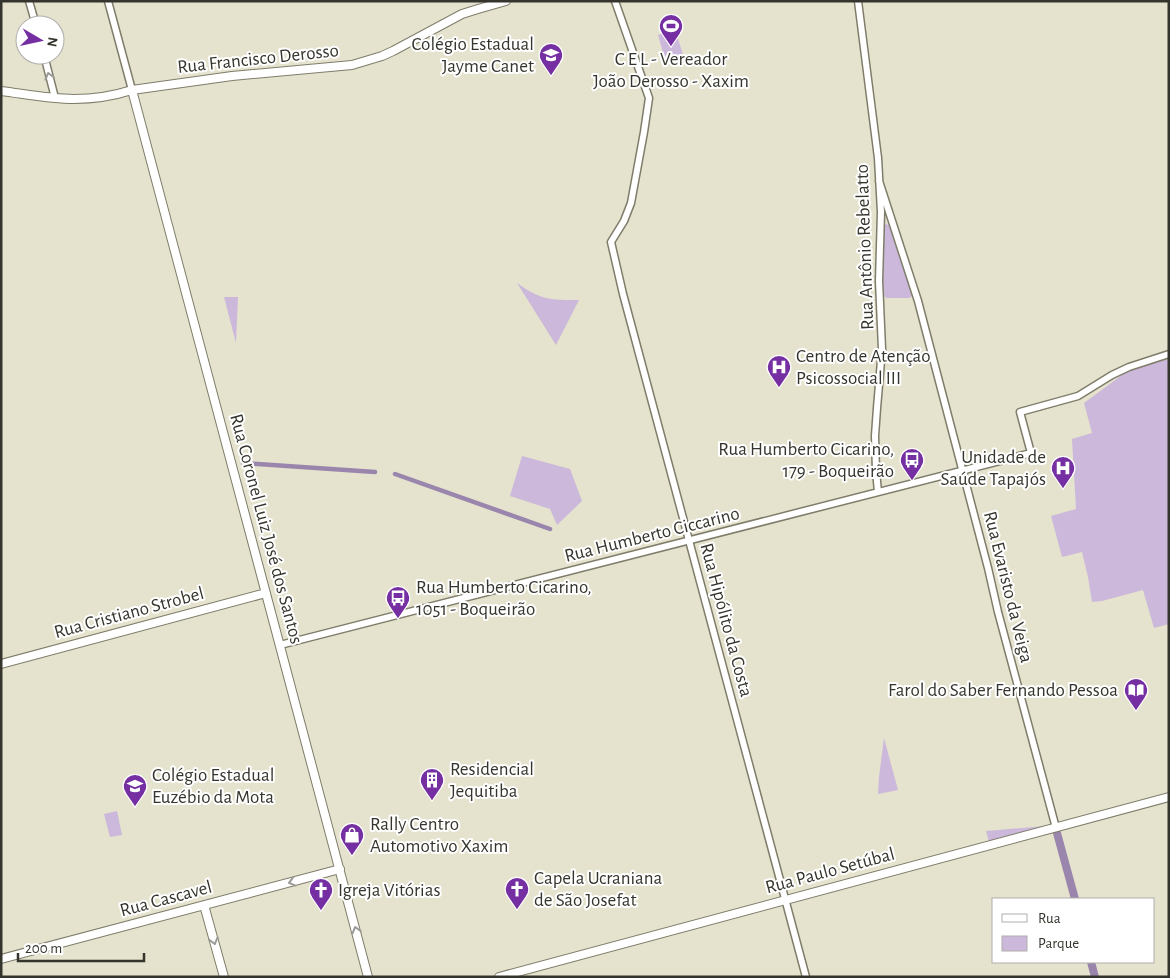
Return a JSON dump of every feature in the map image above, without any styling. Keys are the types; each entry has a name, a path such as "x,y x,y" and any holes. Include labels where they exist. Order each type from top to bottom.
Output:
{"main road":[{"name":"Rua Francisco Derosso","path":"1,91 55,98 91,98 121,94 132,90 232,76 352,65 393,51 462,14 506,1"},
{"name":"Rua Coronel Luiz José dos Santos","path":"132,90 368,977"},
{"name":"Rua Cristiano Strobel","path":"1,664 266,593"},
{"name":"Rua Paulo Setúbal","path":"499,977 1169,797"},
{"name":"Rua Cascavel","path":"1,959 340,869"},
{"path":"204,905 224,977"}],"street":[{"path":"29,1 33,15"},
{"path":"108,1 132,90"},
{"name":"Rua Hipólito da Costa","path":"615,1 649,98 631,203 624,221 611,242 806,977"},
{"name":"Rua Antônio Rebelatto","path":"858,1 880,181 879,281 882,341 875,443 878,492"},
{"path":"47,65 55,98"},
{"name":"Rua Evaristo da Veiga","path":"880,181 918,301 1056,828"},
{"path":"881,223 892,221"},
{"name":"Rua Humberto Ciccarino","path":"280,645 1031,453 1020,412 1073,398 1129,367 1169,354"}],"green space":[{"name":"C E L - Vereador João Derosso - Xaxim","path":"675,29 684,58 666,63 658,35"},
{"path":"885,224 889,225 912,295 909,298 885,297 883,290 882,253"},
{"path":"517,283 532,293 546,298 579,300 556,345"},
{"path":"224,297 238,297 236,343"},
{"path":"1169,359 1169,624 1154,628 1143,590 1092,602 1082,552 1062,557 1051,516 1076,509 1072,439 1092,433 1084,403 1126,372"},
{"path":"522,456 570,469 582,501 557,525 550,509 510,496"},
{"path":"884,738 898,790 878,794 879,777"},
{"path":"117,811 122,835 110,837 104,814"},
{"path":"1046,826 989,842 986,831"}],"waterway":[{"path":"243,463 375,472"},
{"path":"395,474 550,529"},
{"path":"1057,833 1075,898"},
{"path":"1091,963 1095,977"}],"place":[{"name":"C E L - Vereador João Derosso - Xaxim","path":"671,47"},
{"name":"Colégio Estadual Jayme Canet","path":"551,76"},
{"name":"Centro de Atenção Psicossocial III","path":"779,388"},
{"name":"Rua Humberto Cicarino, 179 - Boqueirão","path":"912,481"},
{"name":"Unidade de Saúde Tapajós","path":"1063,489"},
{"name":"Rua Humberto Cicarino, 1051 - Boqueirão","path":"398,619"},
{"name":"Farol do Saber Fernando Pessoa","path":"1136,711"},
{"name":"Residencial Jequitiba","path":"432,801"},
{"name":"Colégio Estadual Euzébio da Mota","path":"135,807"},
{"name":"Rally Centro Automotivo Xaxim","path":"352,856"},
{"name":"Capela Ucraniana de São Josefat","path":"517,910"},
{"name":"Igreja Vitórias","path":"321,911"}]}
